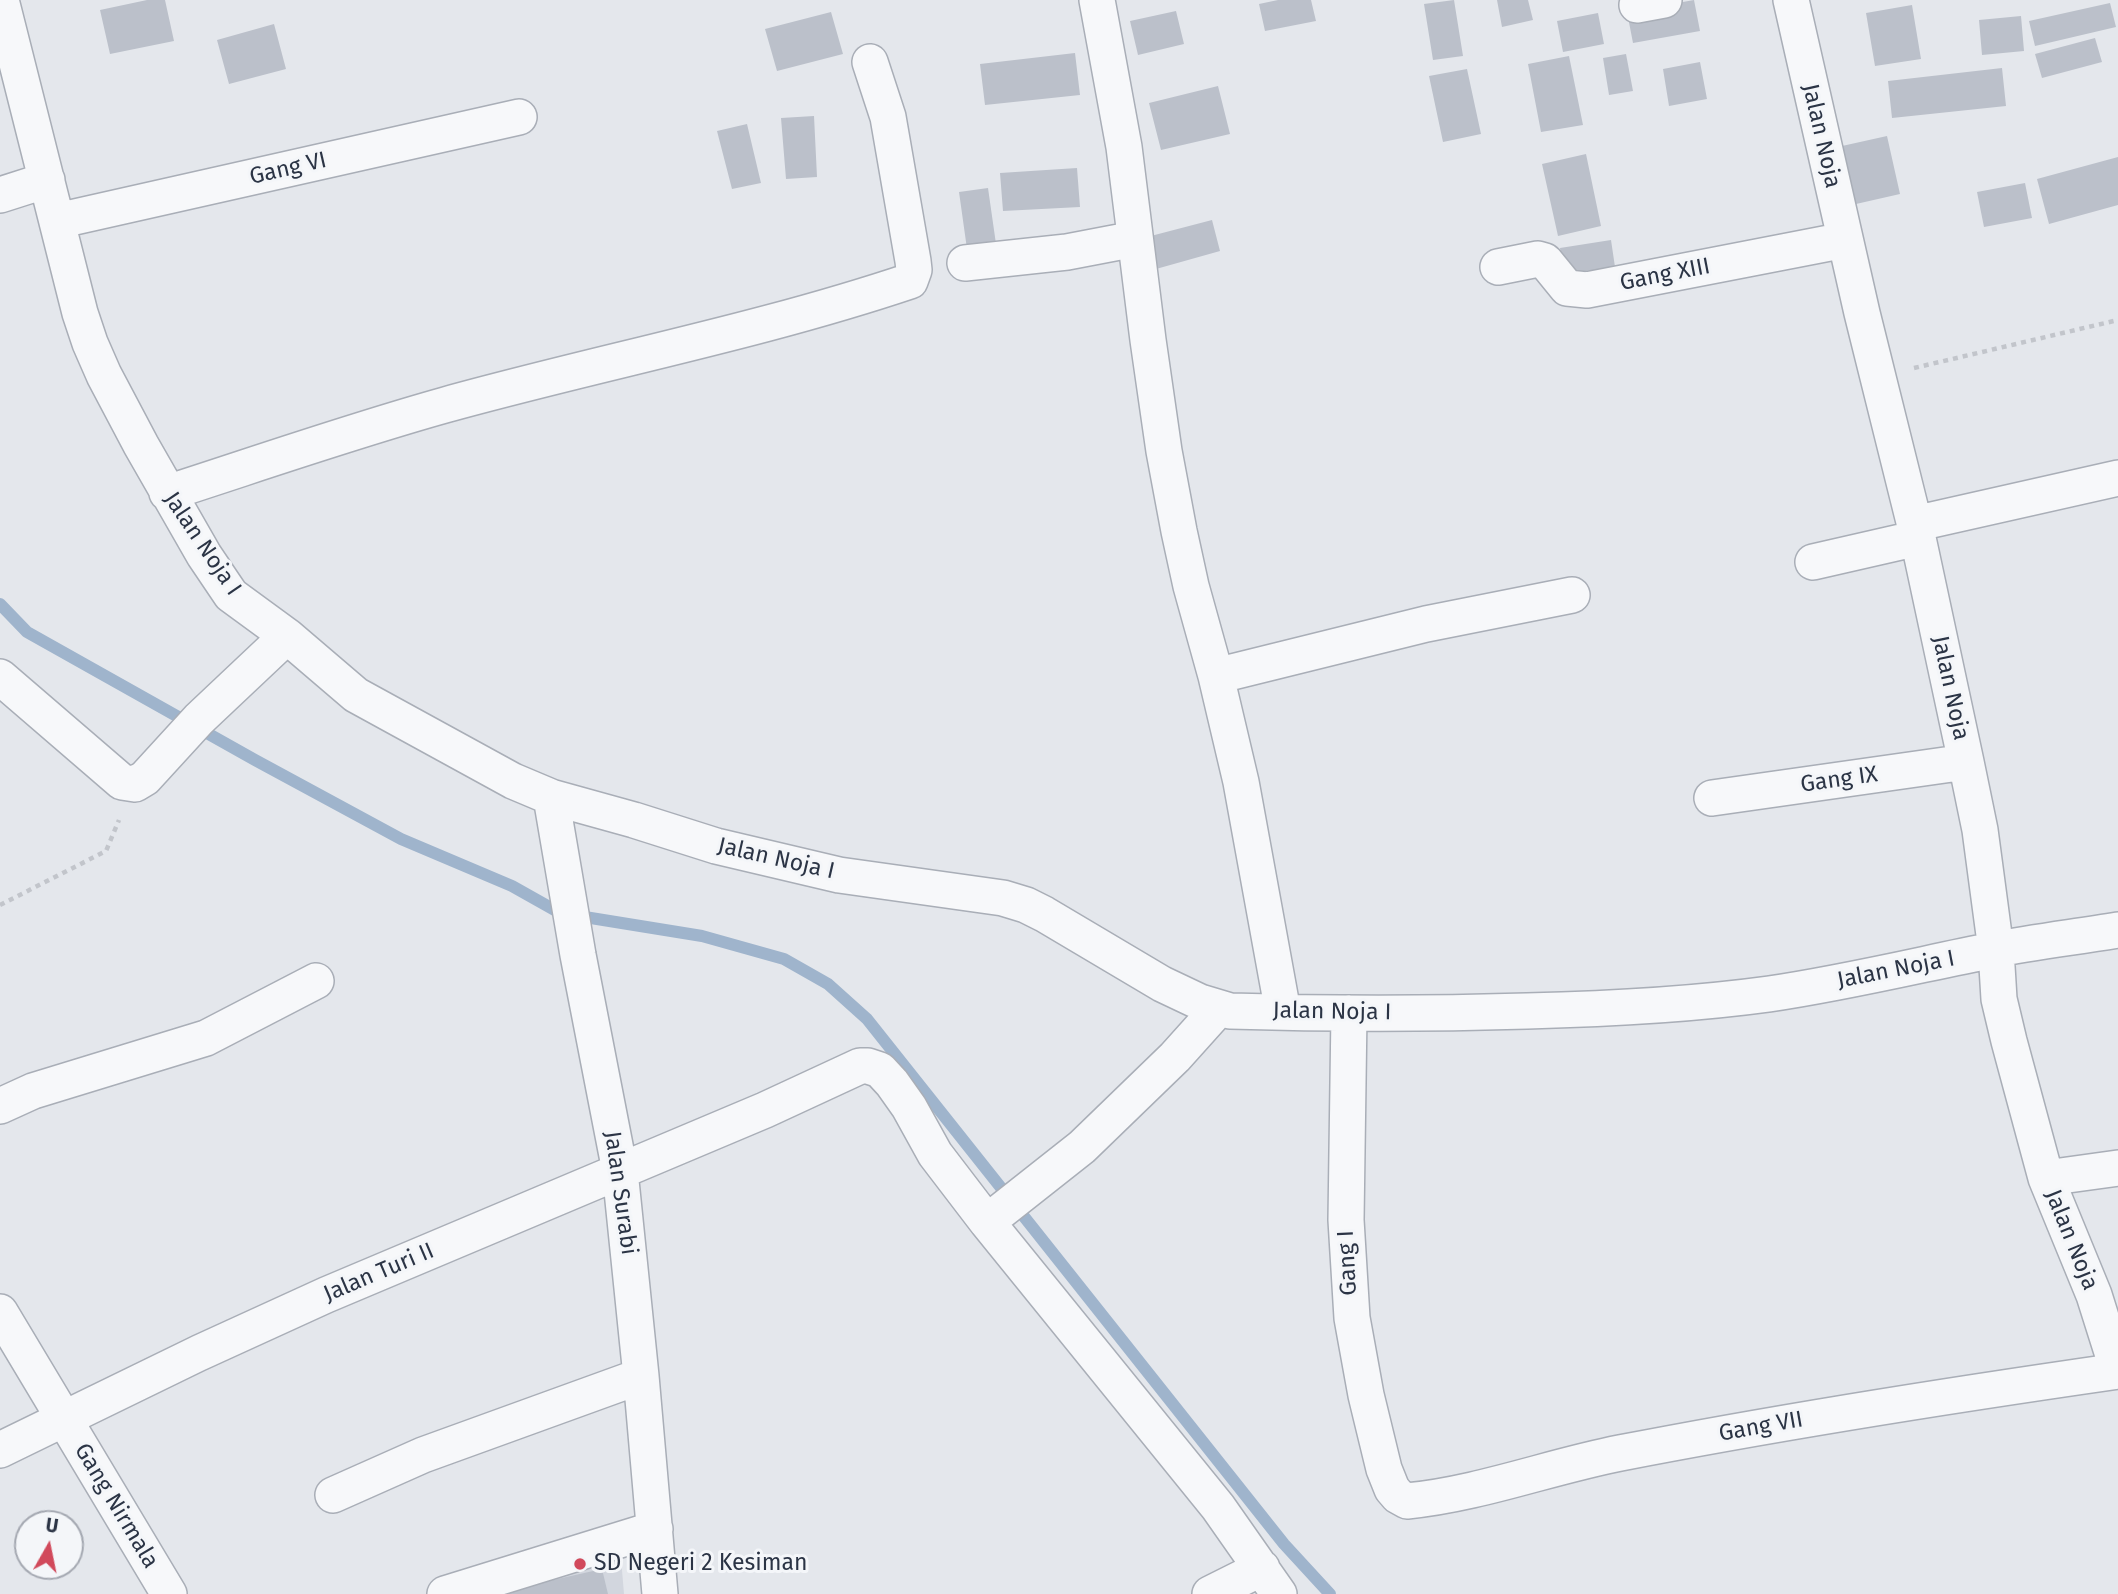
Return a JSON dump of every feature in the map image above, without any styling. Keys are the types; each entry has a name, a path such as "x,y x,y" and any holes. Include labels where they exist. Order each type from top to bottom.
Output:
{"street":[{"name":"Jalan Noja I","path":"1,0 80,313 90,343 104,375 167,493 230,595 286,636 356,695 513,781 551,797 716,846 839,875 1003,898 1026,905 1162,984 1200,1002 1230,1011 1450,1013 1627,1008 1770,994 1920,967 1996,950 2118,930"},
{"path":"1097,0 1124,147 1164,451 1191,586 1216,676 1244,795 1283,1012"},
{"name":"Jalan Noja","path":"1791,0 1845,240 1916,531 1966,762 1980,830 1996,950 1999,999 2046,1178 2106,1293 2118,1371"},
{"path":"167,493 445,405 782,319 910,281 914,270 913,261 892,136 882,93 870,62"},
{"name":"Gang VI","path":"57,221 519,117"},
{"path":"0,195 47,180"},
{"path":"965,263 1067,252 1135,239"},
{"name":"Gang XIII","path":"1498,267 1538,259 1545,261 1567,288 1587,290 1845,240"},
{"path":"1813,562 1916,531 2118,478"},
{"path":"1216,676 1426,624 1572,595"},
{"path":"0,677 122,782 147,774 199,719 286,636"},
{"name":"Gang IX","path":"1713,798 1966,762"},
{"name":"Jalan Surabi","path":"551,797 578,955 620,1171 642,1376 660,1594"},
{"path":"0,1106 33,1091 206,1038 316,981"},
{"path":"993,1217 1082,1147 1175,1057 1219,1008"},
{"name":"Gang I","path":"1349,1013 1346,1220 1352,1318 1366,1395 1384,1469 1392,1489 1407,1501"},
{"name":"Jalan Turi II","path":"0,1450 313,1301 765,1110 860,1066 868,1066 880,1070 892,1083 909,1107 935,1154 993,1217 1209,1496 1270,1581"},
{"path":"2046,1178 2118,1168"},
{"name":"Gang Nirmala","path":"0,1312 169,1594"},
{"name":"Gang VII","path":"1407,1501 1469,1489 1612,1454 1752,1428 2118,1371"},
{"path":"333,1495 423,1455 642,1376"},
{"path":"445,1594 655,1529"},
{"path":"1210,1594 1270,1581"}],"path":[{"path":"1879,377 2118,320"},
{"path":"0,905 106,850 147,774"}],"shaded area":[{"name":"SD Negeri 2 Kesiman","path":"620,1546 624,1594 460,1594"}],"building":[{"path":"147,0 165,0 174,41 110,54 100,10"},
{"path":"1278,0 1311,0 1316,21 1265,31 1259,4"},
{"path":"1454,0 1463,56 1433,60 1424,4"},
{"path":"1497,0 1528,0 1533,20 1502,27"},
{"path":"1694,0 1700,31 1633,43 1627,12"},
{"path":"2110,3 2116,27 2035,46 2029,21"},
{"path":"1912,5 1921,59 1875,66 1866,13"},
{"path":"1176,11 1184,44 1138,55 1130,21"},
{"path":"831,12 843,54 777,71 765,29"},
{"path":"1598,13 1604,44 1563,52 1557,21"},
{"path":"2021,16 2024,51 1982,55 1979,20"},
{"path":"274,24 286,69 229,84 217,40"},
{"path":"2095,38 2102,62 2042,78 2035,54"},
{"path":"1075,53 1080,95 985,105 980,64"},
{"path":"1626,54 1633,91 1609,95 1603,58"},
{"path":"1569,56 1583,125 1541,132 1528,64"},
{"path":"1700,62 1707,99 1669,106 1663,69"},
{"path":"2002,68 2006,106 1892,118 1888,81"},
{"path":"1467,69 1481,134 1443,142 1429,76"},
{"path":"1218,86 1230,134 1161,150 1149,103"},
{"path":"814,116 817,177 786,179 781,118"},
{"path":"747,124 761,183 732,189 717,131"},
{"path":"1887,136 1900,194 1856,204 1842,146"},
{"path":"1586,154 1601,226 1558,236 1542,164"},
{"path":"2118,157 2118,205 2049,224 2037,179"},
{"path":"1077,168 1080,207 1003,211 1000,173"},
{"path":"2025,183 2032,218 1984,227 1977,192"},
{"path":"988,188 996,244 967,249 959,192"},
{"path":"1212,220 1220,251 1156,269 1147,237"},
{"path":"1611,240 1615,267 1564,274 1560,248"},
{"path":"602,1569 608,1594 495,1594 495,1593"}],"waterway":[{"path":"0,604 27,632 255,760 401,839 512,886 560,913 702,936 784,959 828,984 867,1019 1284,1544 1330,1594"}],"place":[{"name":"SD Negeri 2 Kesiman","path":"580,1564"}]}
